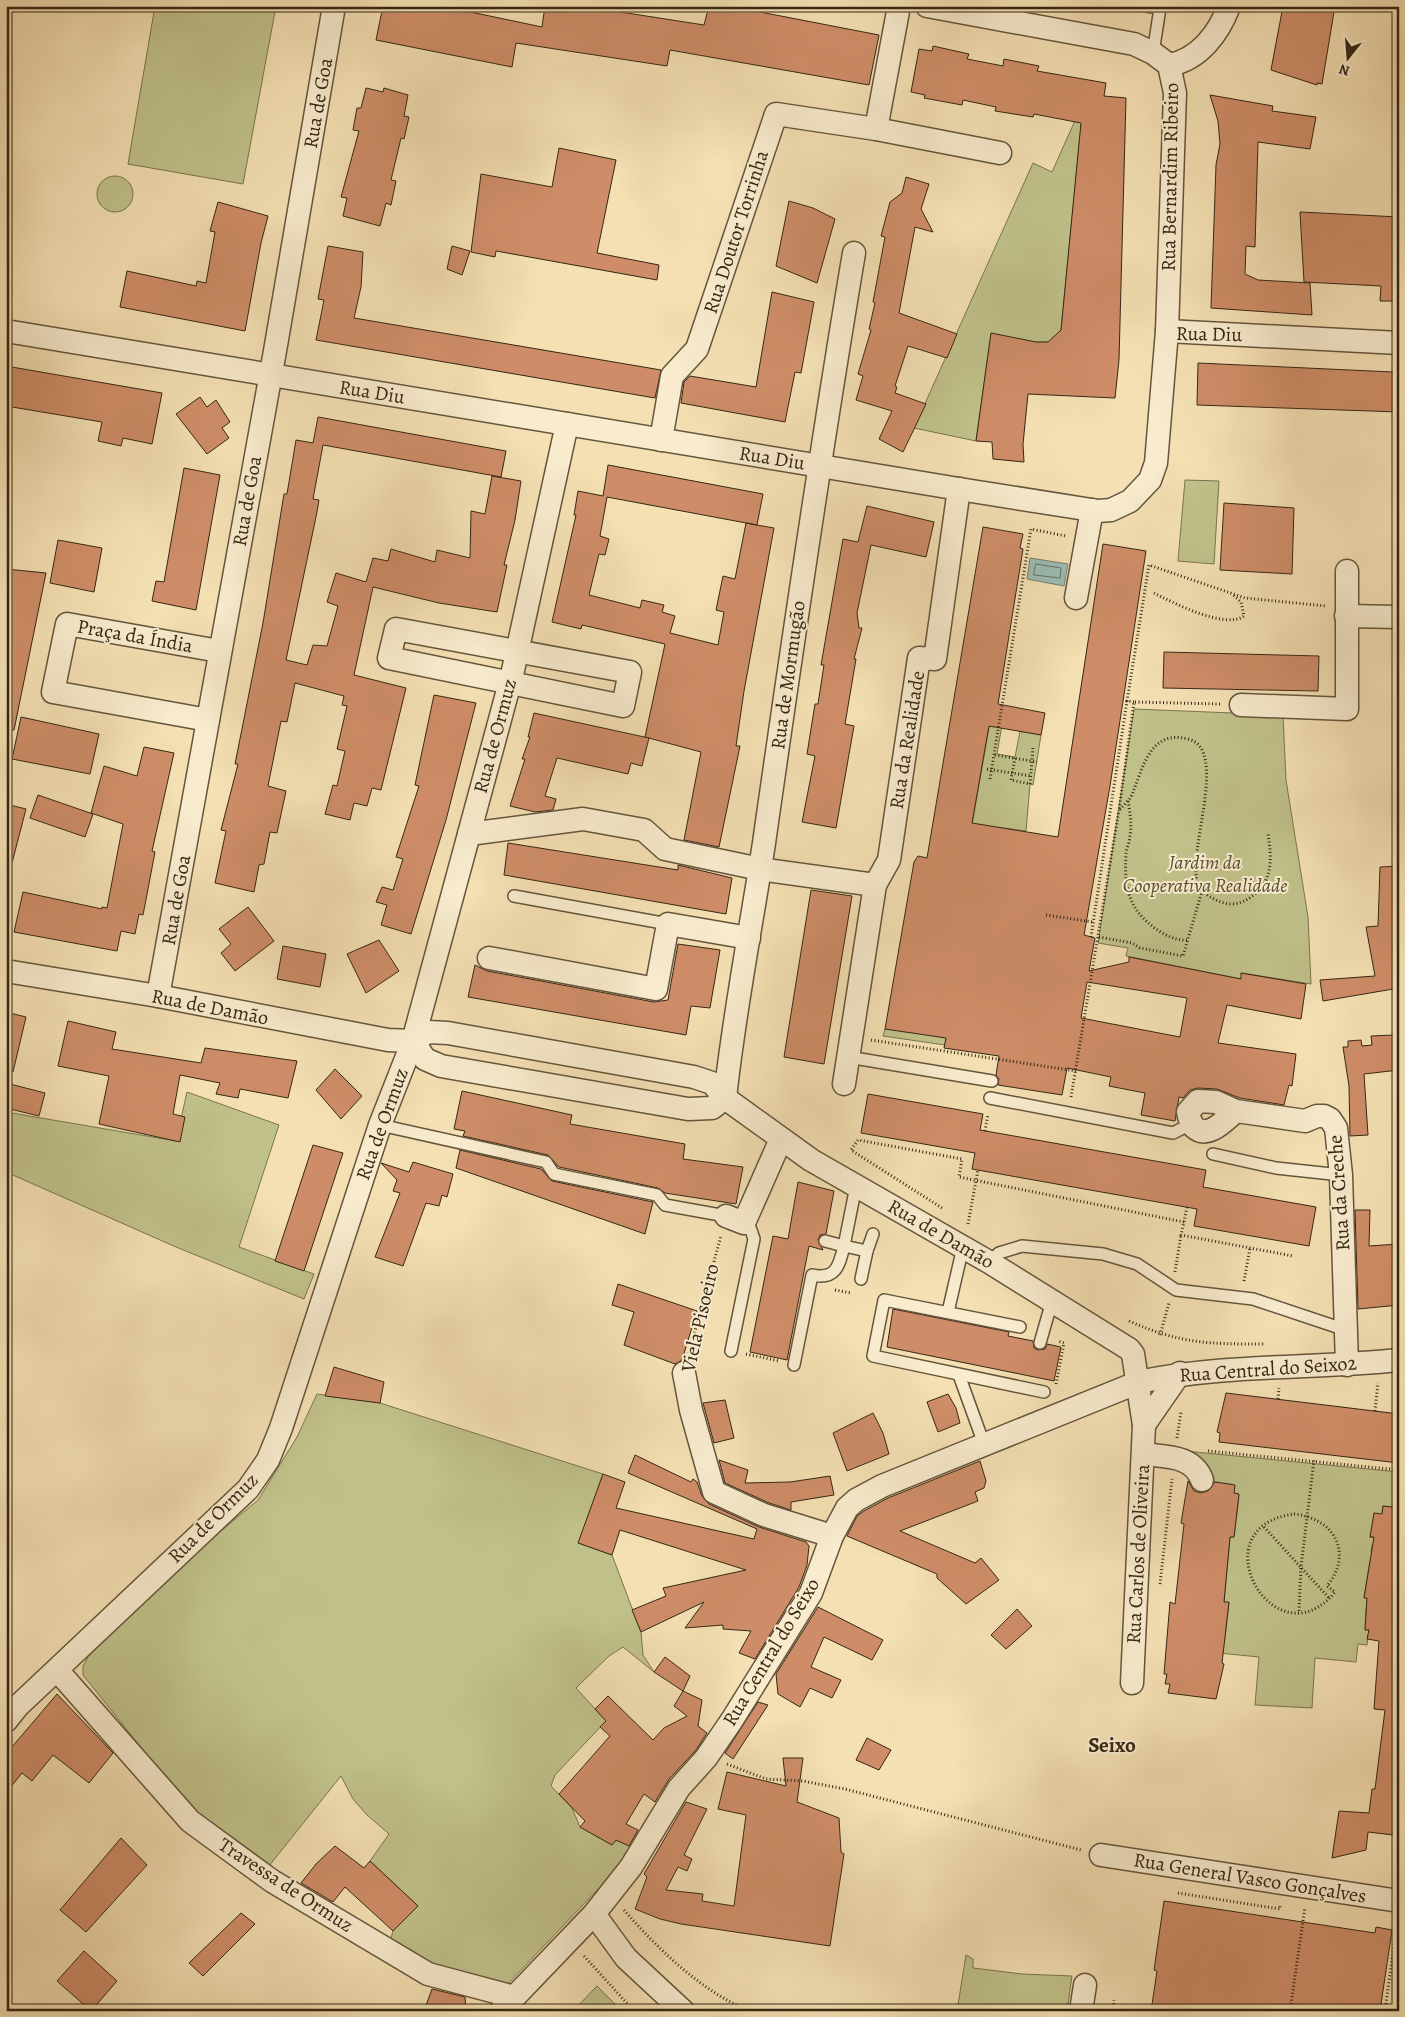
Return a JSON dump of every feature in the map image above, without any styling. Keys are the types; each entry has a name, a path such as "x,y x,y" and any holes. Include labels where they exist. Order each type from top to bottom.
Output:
{"street":[{"name":"Rua de Goa","path":"158,996 270,375 334,6"},
{"path":"876,129 899,6"},
{"path":"927,6 1017,14 1134,44 1161,59 1188,60 1202,48 1229,6"},
{"name":"Rua Bernardim Ribeiro","path":"1161,59 1175,93 1167,331"},
{"name":"Rua Doutor Torrinha","path":"661,440 672,376 697,349 776,114 876,129 1000,153"},
{"name":"Rua de Mormugão","path":"725,1098 729,1055 760,869 818,466 854,253"},
{"name":"Rua Diu","path":"6,331 1092,510 1111,510 1130,501 1145,488 1154,471 1167,331 1399,342"},
{"name":"Rua de Ormuz","path":"6,1721 18,1706 248,1489 259,1475 281,1428 380,1125 413,1041 510,684 567,424"},
{"name":"Rua da Realidade","path":"844,1084 876,885 889,860 919,658 935,659 959,489"},
{"path":"1076,598 1092,510"},
{"path":"1241,705 1347,709 1347,571"},
{"path":"1346,616 1399,617"},
{"name":"Praça da Índia","path":"208,720 53,692 67,624 220,651"},
{"path":"396,629 517,651 630,672 623,706 389,658 396,629"},
{"path":"469,834 583,819 644,830 665,849 760,869 876,885"},
{"path":"488,958 656,988 668,924 749,938"},
{"name":"Rua de Damão","path":"6,971 158,996 388,1040 413,1041 428,1032 448,1033 694,1077 712,1083 725,1098 811,1160 856,1186 969,1238 989,1262 1129,1349 1135,1359 1139,1382"},
{"path":"413,1041 425,1059 441,1066 688,1109 712,1108 725,1098"},
{"name":"Rua da Creche","path":"1191,1124 1202,1132 1211,1130 1236,1111 1305,1121 1317,1116 1324,1116 1330,1119 1336,1128 1341,1175 1347,1365"},
{"path":"735,1220 781,1138"},
{"name":"Rua Central do Seixo2","path":"1139,1382 1180,1373 1347,1365 1399,1360"},
{"name":"Viela Pisoeiro","path":"684,1373 691,1410 714,1492 764,1514 832,1536"},
{"path":"1144,1425 1180,1373"},
{"name":"Rua Carlos de Oliveira","path":"1132,1683 1144,1425 1139,1382"},
{"name":"Rua Central do Seixo","path":"508,2004 594,1914 631,1867 679,1788 710,1752 811,1593 832,1536 847,1508 856,1500 882,1486 1139,1382"},
{"path":"1143,1454 1174,1458 1192,1463 1197,1468 1202,1480"},
{"name":"Travessa de Ormuz","path":"57,1670 190,1821 272,1881 428,1974 508,2004"},
{"name":"Rua General Vasco Gonçalves","path":"1101,1855 1398,1909"},
{"path":"594,1914 626,1958 683,2011"},
{"path":"1081,2011 1084,1986"}],"lane":[{"path":"1146,6 1160,8 1161,59"},
{"path":"514,896 668,924"},
{"path":"850,1047 992,1081"},
{"path":"989,1104 1068,1112 1173,1133 1191,1124"},
{"path":"380,1125 546,1162 554,1174 657,1195 665,1205 735,1220 751,1230 754,1239 731,1351"},
{"path":"1213,1154 1276,1168 1341,1175"},
{"path":"794,1364 812,1275 822,1277 830,1275 836,1269 844,1246 856,1186"},
{"path":"861,1279 867,1251 874,1234"},
{"path":"948,1312 969,1238"},
{"path":"825,1241 867,1251"},
{"path":"989,1262 999,1253 1022,1246 1077,1250 1112,1256 1137,1264 1173,1288 1241,1297 1272,1304 1346,1330"},
{"path":"1020,1327 884,1300 873,1356 1044,1392"},
{"path":"1040,1343 1052,1301"},
{"path":"959,1375 984,1444"}],"path":[{"path":"990,779 1031,529 1087,539"},
{"path":"1091,937 1148,566 1151,564 1254,599 1319,604 1346,616"},
{"path":"1154,593 1202,614 1228,619 1243,617 1245,614 1241,602 1229,592"},
{"path":"1127,701 1241,705"},
{"path":"1068,1112 1099,937 1134,702"},
{"path":"1119,810 1133,794 1143,762 1160,743 1176,737 1190,739 1201,746 1206,761 1207,773 1198,844 1196,880 1202,891 1220,902 1230,904 1243,902 1256,893 1264,885 1270,870 1271,857 1268,833"},
{"path":"1015,758 1011,780 1030,784 1033,748"},
{"path":"995,755 1037,762"},
{"path":"988,769 1031,776"},
{"path":"1128,800 1131,829 1126,852 1126,871 1132,904 1142,918 1162,933 1178,940 1188,940"},
{"path":"1099,937 1132,943 1140,948 1183,956 1202,891"},
{"path":"1046,915 1093,922"},
{"path":"850,1047 1076,1071"},
{"path":"985,1131 989,1104"},
{"path":"943,1208 851,1150 858,1140 962,1159 960,1177 1184,1222"},
{"path":"969,1238 968,1224 978,1170"},
{"path":"1160,1335 1173,1288 1187,1207"},
{"path":"960,1219 968,1224"},
{"name":"Viela Pisoeiro","path":"684,1373 735,1220"},
{"path":"1181,1235 1293,1256"},
{"path":"1241,1297 1250,1248"},
{"path":"810,1284 884,1300"},
{"path":"1126,1320 1160,1335 1211,1344 1272,1344"},
{"path":"731,1351 794,1364"},
{"path":"1369,1380 1385,1380"},
{"path":"1375,1410 1379,1380"},
{"path":"1270,1386 1280,1385 1278,1399"},
{"path":"1160,1592 1174,1458 1181,1411"},
{"path":"1205,1451 1314,1460 1399,1470"},
{"path":"1299,1611 1306,1515 1314,1460"},
{"path":"1306,1515 1324,1524 1337,1541 1338,1570 1327,1586 1335,1592 1320,1605 1299,1611 1283,1610 1269,1603 1258,1593 1251,1580 1248,1565 1250,1548 1264,1527 1282,1516 1306,1515"},
{"path":"1264,1527 1330,1598"},
{"path":"710,1752 732,1768 766,1779 803,1781 845,1789 1101,1855"},
{"path":"610,1893 640,1928 685,1971 709,1989 749,2011"},
{"path":"1290,2011 1306,1902"},
{"path":"1385,2011 1398,1909"},
{"path":"569,1940 634,2011"},
{"path":"1113,2011 1114,2000"}],"green space":[{"path":"155,6 276,6 243,184 128,164"},
{"path":"1077,116 1082,117 1061,330 1049,342 1036,342 991,334 976,441 914,428 1033,163 1052,172"},
{"path":"115,176 128,181 133,194 128,207 115,212 102,207 97,194 102,181"},
{"path":"1185,480 1219,481 1214,564 1178,561"},
{"name":"Jardim da Cooperativa Realidade","path":"1134,709 1283,715 1286,780 1308,917 1311,984 1242,973 1241,979 1126,956 1128,948 1098,943"},
{"path":"992,710 1004,713 997,754 1015,757 1020,731 1041,735 1033,785 1030,784 1026,831 980,825 945,1045 883,1036 885,1029 923,1034 965,865"},
{"path":"187,1092 279,1125 239,1247 314,1274 304,1299 176,1247 6,1172 6,1112 176,1141"},
{"path":"317,1394 380,1403 603,1474 579,1543 612,1555 641,1632 643,1655 654,1672 623,1647 609,1656 576,1688 606,1721 555,1775 551,1786 572,1808 580,1827 612,1845 616,1840 636,1849 505,1987 467,1979 416,1958 391,1938 393,1931 418,1906 370,1861 389,1834 366,1814 353,1799 341,1776 269,1866 201,1819 180,1796 83,1675 83,1666 95,1644 203,1546 258,1500 297,1437"},
{"path":"1185,1451 1399,1472 1399,1508 1383,1506 1382,1514 1370,1537 1378,1538 1377,1545 1372,1545 1371,1552 1376,1553 1375,1561 1370,1561 1364,1597 1373,1598 1366,1608 1365,1629 1369,1630 1367,1645 1358,1644 1356,1662 1315,1658 1312,1708 1255,1705 1259,1657 1219,1653 1224,1644 1229,1603 1224,1602 1230,1537 1234,1537 1239,1495 1234,1493 1235,1485 1210,1481"},
{"path":"966,1955 973,1959 973,1968 1022,1974 1072,1976 1067,2011 957,2011"},
{"path":"597,1986 622,2011 573,2011"}],"water":[{"path":"1030,558 1068,564 1064,586 1027,579"}],"building":[{"path":"383,6 442,6 542,27 545,6 582,6 704,25 709,6 729,6 879,35 869,85 670,50 667,66 516,43 512,67 376,40"},
{"path":"1283,6 1335,6 1322,84 1317,83 1317,85 1271,70"},
{"path":"933,46 969,54 967,59 1003,66 1004,59 1039,66 1037,71 1106,83 1104,96 1126,98 1119,360 1115,398 1028,394 1023,444 1024,462 993,459 992,442 976,441 991,333 1036,342 1048,342 1061,330 1081,123 1034,114 1033,117 995,111 996,107 963,100 962,105 924,98 925,95 911,92 919,49 932,51"},
{"path":"366,88 383,92 384,88 408,95 404,116 409,117 404,139 401,138 391,180 396,181 391,205 386,203 380,226 343,216 347,198 341,197 359,131 353,130 357,108 361,108"},
{"path":"1210,95 1273,106 1272,111 1316,117 1310,149 1258,142 1255,247 1246,246 1245,274 1258,280 1310,283 1312,315 1211,308 1216,165 1220,144 1218,121"},
{"path":"559,148 616,160 597,253 659,265 657,280 496,251 495,257 471,252 481,174 552,187"},
{"path":"906,177 929,184 921,209 933,232 915,227 899,313 957,334 947,358 908,346 895,386 897,387 895,393 926,404 903,452 879,439 892,411 856,400 863,376 858,374 871,330 869,329 875,303 873,302 885,237 881,236 890,202 902,193"},
{"path":"789,201 813,208 835,219 817,283 776,266"},
{"path":"218,202 268,216 261,243 245,331 120,307 127,271 196,286 197,281 206,283 215,232 210,231"},
{"path":"1300,212 1399,217 1399,301 1380,301 1381,286 1304,282"},
{"path":"328,246 363,252 361,287 354,318 661,370 655,398 316,340 324,300 318,299"},
{"path":"452,246 470,251 462,275 447,269"},
{"path":"772,292 814,302 801,373 795,372 785,422 681,403 684,382 690,376 756,387"},
{"path":"1198,363 1393,372 1399,376 1399,412 1197,405"},
{"path":"6,366 162,393 152,444 123,438 121,446 98,441 102,422 6,406"},
{"path":"200,397 207,407 216,400 230,422 222,428 229,438 207,454 176,414"},
{"path":"318,417 506,451 501,477 323,445 313,499 319,500 317,512 286,660 307,665 313,645 327,646 338,606 327,602 336,573 366,582 373,558 388,561 391,549 435,562 437,550 470,558 471,511 485,514 492,476 521,481 515,520 504,565 507,565 497,612 439,603 373,587 354,675 406,688 381,790 372,788 367,806 354,803 350,820 325,814 333,785 337,786 345,751 337,749 347,706 342,705 344,696 295,683 287,722 281,721 268,786 286,791 277,833 270,832 264,864 259,865 254,892 215,883 226,831 221,830 238,764 235,764 263,623 284,494 287,494 296,440 313,443"},
{"path":"608,465 763,494 757,525 774,528 744,691 736,746 740,746 719,847 684,840 701,752 645,737 665,644 582,625 581,629 552,622 576,515 574,515 578,491 603,496","holes":["607,497 757,525 746,523 735,579 723,576 716,610 724,612 718,645 670,633 675,616 662,612 664,605 642,600 640,608 589,595 599,554 605,555 609,539 600,536"]},
{"path":"184,468 220,475 196,610 152,601 156,581 164,582"},
{"path":"1224,503 1294,508 1292,574 1220,570"},
{"path":"867,506 934,522 926,557 871,545 857,613 859,628 862,628 854,659 856,659 845,724 854,726 836,828 802,822 815,756 807,754 815,704 818,704 824,665 821,665 843,539 858,542"},
{"path":"983,527 1023,534 1020,548 1023,549 998,704 1045,713 1041,735 989,726 972,823 1058,837 1103,544 1146,551 1110,786 1084,935 1095,938 1089,971 1129,962 1129,957 1241,979 1241,973 1306,984 1301,1019 1227,1005 1218,1043 1296,1054 1292,1086 1289,1085 1284,1105 1240,1098 1217,1089 1198,1088 1190,1090 1183,1098 1179,1097 1175,1121 1141,1115 1145,1093 1109,1086 1111,1077 1067,1068 1062,1095 998,1085 999,1079 996,1075 999,1056 944,1048 946,1038 885,1029 914,862 918,856 927,858","holes":["1087,982 1187,998 1180,1037 1081,1018"]},
{"path":"58,540 102,548 94,592 50,583"},
{"path":"6,569 46,573 14,730 6,730"},
{"path":"1164,652 1319,656 1318,691 1163,688"},
{"path":"434,695 476,703 446,820 411,934 381,925 387,905 376,902 382,887 393,890 403,859 396,857 419,786 415,785"},
{"path":"534,713 649,738 642,766 631,763 628,774 557,758 545,796 556,799 553,810 535,812 510,806 525,759 522,759 530,737 528,737"},
{"path":"21,717 99,734 90,774 12,759"},
{"path":"144,747 174,753 152,851 155,852 143,915 139,914 135,934 121,931 117,951 14,932 23,892 102,909 102,907 107,908 123,824 91,813 104,766 137,776"},
{"path":"38,795 93,814 85,837 30,818"},
{"path":"6,804 26,809 12,863 6,862"},
{"path":"508,843 678,870 678,865 732,878 726,914 504,875"},
{"path":"1399,866 1399,988 1323,1001 1320,980 1375,976 1366,927 1378,926 1380,867"},
{"path":"811,890 852,896 824,1064 784,1057"},
{"path":"248,907 274,941 235,971 221,953 231,944 219,929"},
{"path":"379,940 399,971 366,993 347,954"},
{"path":"678,944 720,950 710,1008 691,1006 686,1035 468,997 475,965 487,971 654,1002 668,1000"},
{"path":"283,946 326,954 320,987 277,979"},
{"path":"6,1012 26,1017 13,1072 6,1072"},
{"path":"68,1021 116,1032 112,1049 201,1063 205,1048 297,1061 288,1098 240,1089 238,1098 216,1094 220,1083 180,1075 173,1114 185,1117 180,1142 99,1124 109,1076 58,1066"},
{"path":"1395,1035 1399,1070 1364,1074 1368,1135 1350,1136 1349,1086 1343,1047 1348,1047 1348,1041 1361,1040 1362,1046 1372,1045 1371,1036"},
{"path":"335,1069 362,1096 341,1119 316,1090"},
{"path":"10,1084 45,1093 39,1116 6,1108"},
{"path":"462,1091 572,1115 570,1124 685,1144 683,1159 743,1167 736,1204 665,1193 658,1188 559,1167 548,1155 463,1136 465,1131 454,1129"},
{"path":"868,1094 983,1114 980,1130 1206,1170 1203,1187 1316,1207 1309,1246 1194,1226 1197,1209 972,1169 975,1153 861,1133"},
{"path":"313,1145 343,1153 304,1271 275,1261"},
{"path":"460,1150 541,1169 552,1181 653,1202 645,1234 456,1168"},
{"path":"413,1162 453,1174 447,1197 442,1195 439,1206 426,1203 403,1266 375,1257 400,1193 393,1191 397,1180 381,1163 409,1172"},
{"path":"798,1182 834,1191 826,1234 820,1235 818,1240 823,1250 809,1246 787,1360 750,1352 773,1236 788,1239"},
{"path":"1355,1210 1370,1210 1369,1246 1399,1244 1399,1305 1358,1309"},
{"path":"618,1284 697,1311 682,1360 675,1364 624,1345 634,1312 612,1305"},
{"path":"893,1309 1009,1332 1008,1336 1033,1341 1034,1348 1038,1350 1045,1349 1047,1344 1061,1347 1054,1381 887,1347"},
{"path":"334,1367 384,1382 380,1403 325,1396"},
{"path":"1226,1393 1399,1414 1399,1463 1219,1442 1220,1433 1217,1432"},
{"path":"948,1394 956,1408 960,1423 938,1432 927,1402"},
{"path":"725,1400 734,1438 714,1443 703,1403"},
{"path":"873,1413 883,1433 889,1454 847,1471 833,1433"},
{"path":"635,1455 691,1482 693,1479 697,1482 702,1496 709,1504 759,1527 806,1542 809,1546 807,1565 799,1587 755,1659 739,1653 751,1631 723,1629 723,1625 685,1628 704,1602 641,1632 632,1610 666,1596 663,1588 746,1570 620,1530 612,1555 578,1543 603,1474 625,1482 616,1508 754,1539 757,1529 628,1473"},
{"path":"719,1460 748,1470 745,1483 790,1482 830,1476 834,1495 791,1502 791,1510 769,1503 725,1483"},
{"path":"980,1461 986,1481 984,1488 975,1492 978,1501 900,1531 975,1563 981,1558 999,1580 966,1604 937,1578 937,1574 847,1536 857,1516 864,1511 888,1498"},
{"path":"1188,1481 1194,1491 1201,1493 1208,1491 1215,1482 1235,1485 1234,1493 1239,1494 1234,1537 1230,1537 1224,1602 1229,1602 1222,1663 1224,1664 1216,1699 1168,1693 1170,1684 1165,1684 1167,1674 1164,1674 1170,1602 1175,1604 1184,1524 1181,1523"},
{"path":"1383,1506 1399,1508 1399,1826 1394,1826 1393,1835 1368,1832 1366,1850 1332,1858 1339,1811 1369,1813 1372,1789 1375,1789 1385,1710 1374,1709 1379,1641 1367,1639 1369,1630 1365,1630 1367,1598 1364,1598 1374,1537 1370,1537 1374,1513 1382,1514"},
{"path":"818,1607 883,1640 872,1660 824,1637 811,1667 841,1680 832,1698 810,1688 800,1707 778,1694 776,1674"},
{"path":"1017,1609 1032,1626 1006,1649 991,1635"},
{"path":"665,1657 690,1676 683,1691 654,1672"},
{"path":"683,1691 702,1700 698,1726 707,1733 696,1750 669,1779 655,1802 644,1794 626,1824 638,1830 629,1846 616,1840 612,1845 580,1827 585,1821 559,1794 610,1736 600,1727 606,1721 595,1709 608,1696 653,1740 664,1728 687,1716 674,1706"},
{"path":"57,1694 113,1753 89,1783 53,1755 32,1781 22,1773 6,1793 6,1754"},
{"path":"758,1702 768,1705 733,1759 725,1753"},
{"path":"867,1738 891,1750 879,1770 856,1760"},
{"path":"783,1758 803,1758 797,1802 839,1818 841,1852 844,1854 830,1946 681,1924 660,1919 635,1909 647,1877 644,1874 686,1802 707,1809 684,1855 692,1859 687,1871 678,1867 666,1890 703,1894 702,1901 734,1906 746,1815 718,1809 727,1772 786,1786"},
{"path":"121,1838 147,1865 86,1932 60,1910"},
{"path":"335,1846 364,1868 370,1861 418,1906 393,1931 345,1887 333,1902 301,1883 316,1864"},
{"path":"1164,1901 1375,1933 1376,1927 1392,1930 1380,2011 1151,2011 1157,1971 1154,1970"},
{"path":"241,1913 255,1924 203,1976 189,1963"},
{"path":"84,1951 117,1981 91,2011 57,1981"},
{"path":"432,1989 465,1997 466,2011 424,2011"}],"district":[{"name":"Seixo","path":"1112,1745"}]}
